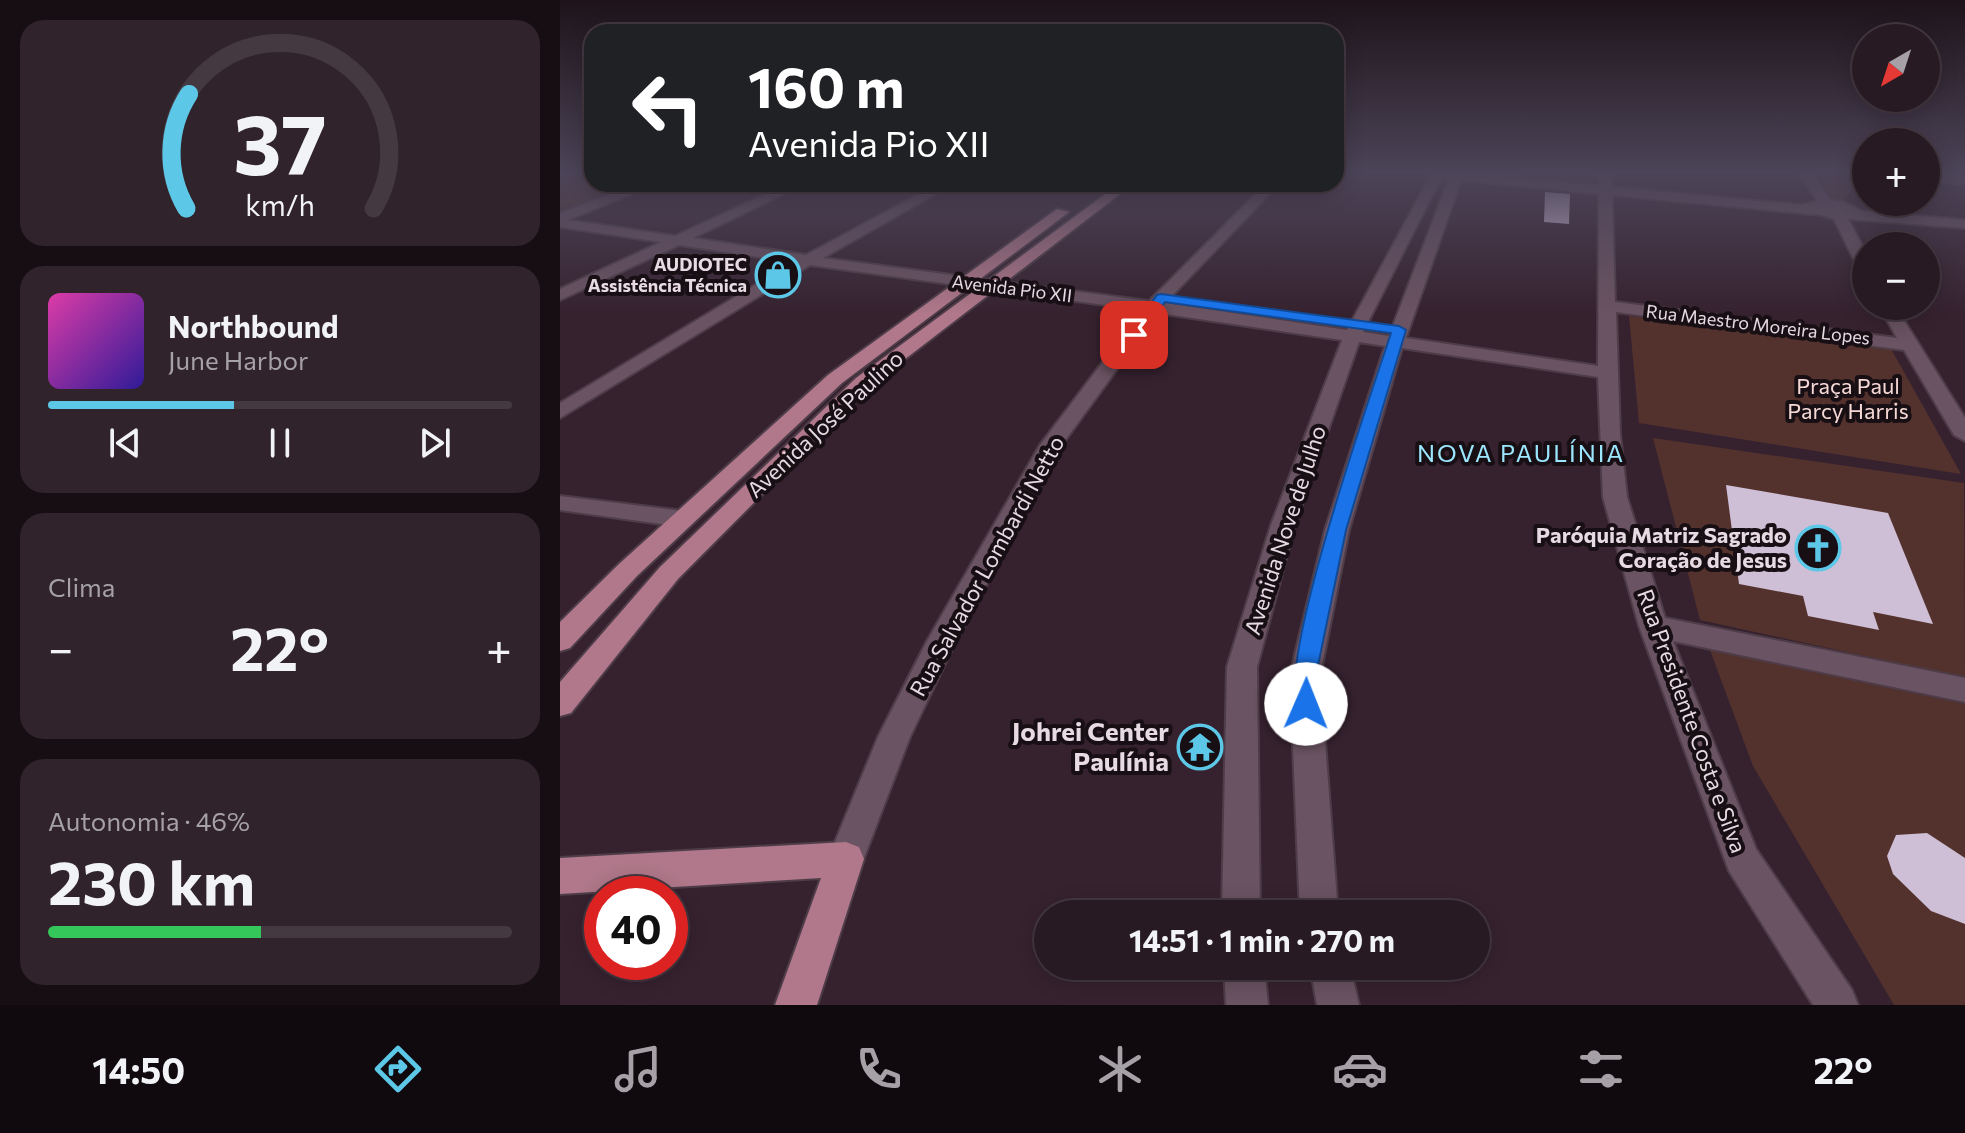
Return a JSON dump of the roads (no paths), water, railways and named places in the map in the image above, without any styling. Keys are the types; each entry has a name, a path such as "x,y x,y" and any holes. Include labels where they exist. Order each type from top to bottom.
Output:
{"main road":[{"name":"Avenida José Paulino","path":"560,704 669,573 863,382 1053,220"},
{"name":"Avenida José Paulino","path":"560,640 683,519 835,379 1072,220"},
{"path":"560,876 846,859"},
{"name":"Rua Salvador Lombardi Netto","path":"796,1005 846,859"}],"street":[{"name":"Avenida Pio XII","path":"574,220 981,280 1607,365"},
{"path":"560,295 717,220"},
{"path":"560,412 815,256 881,220"},
{"name":"Rua Salvador Lombardi Netto","path":"846,859 894,737 952,622 1051,445 1158,302 1238,220"},
{"name":"Avenida Nove de Julho","path":"1241,900 1242,667 1283,525 1355,330 1417,220"},
{"path":"1318,900 1305,675 1337,530 1430,220"},
{"name":"Rua Presidente Costa e Silva","path":"1606,220 1609,434 1615,497 1653,626 1742,859 1837,1005"},
{"path":"1923,220 1965,224"},
{"name":"Rua Maestro Moreira Lopes","path":"1607,306 1908,345"},
{"path":"1895,320 1908,345 1958,415 1965,435"},
{"path":"560,503 683,519"},
{"path":"1653,626 1965,690"},
{"path":"1245,980 1247,1005"},
{"path":"1333,980 1338,1005"}],"place":[{"name":"AUDIOTEC Assistência Técnica","path":"778,275"},
{"name":"Paróquia Matriz Sagrado Coração de Jesus","path":"1818,548"},
{"name":"Johrei Center Paulínia","path":"1200,747"}],"district":[{"name":"NOVA PAULÍNIA","path":"1521,454"}],"park label":[{"name":"Praça Paul Parcy Harris","path":"1848,398"}]}
